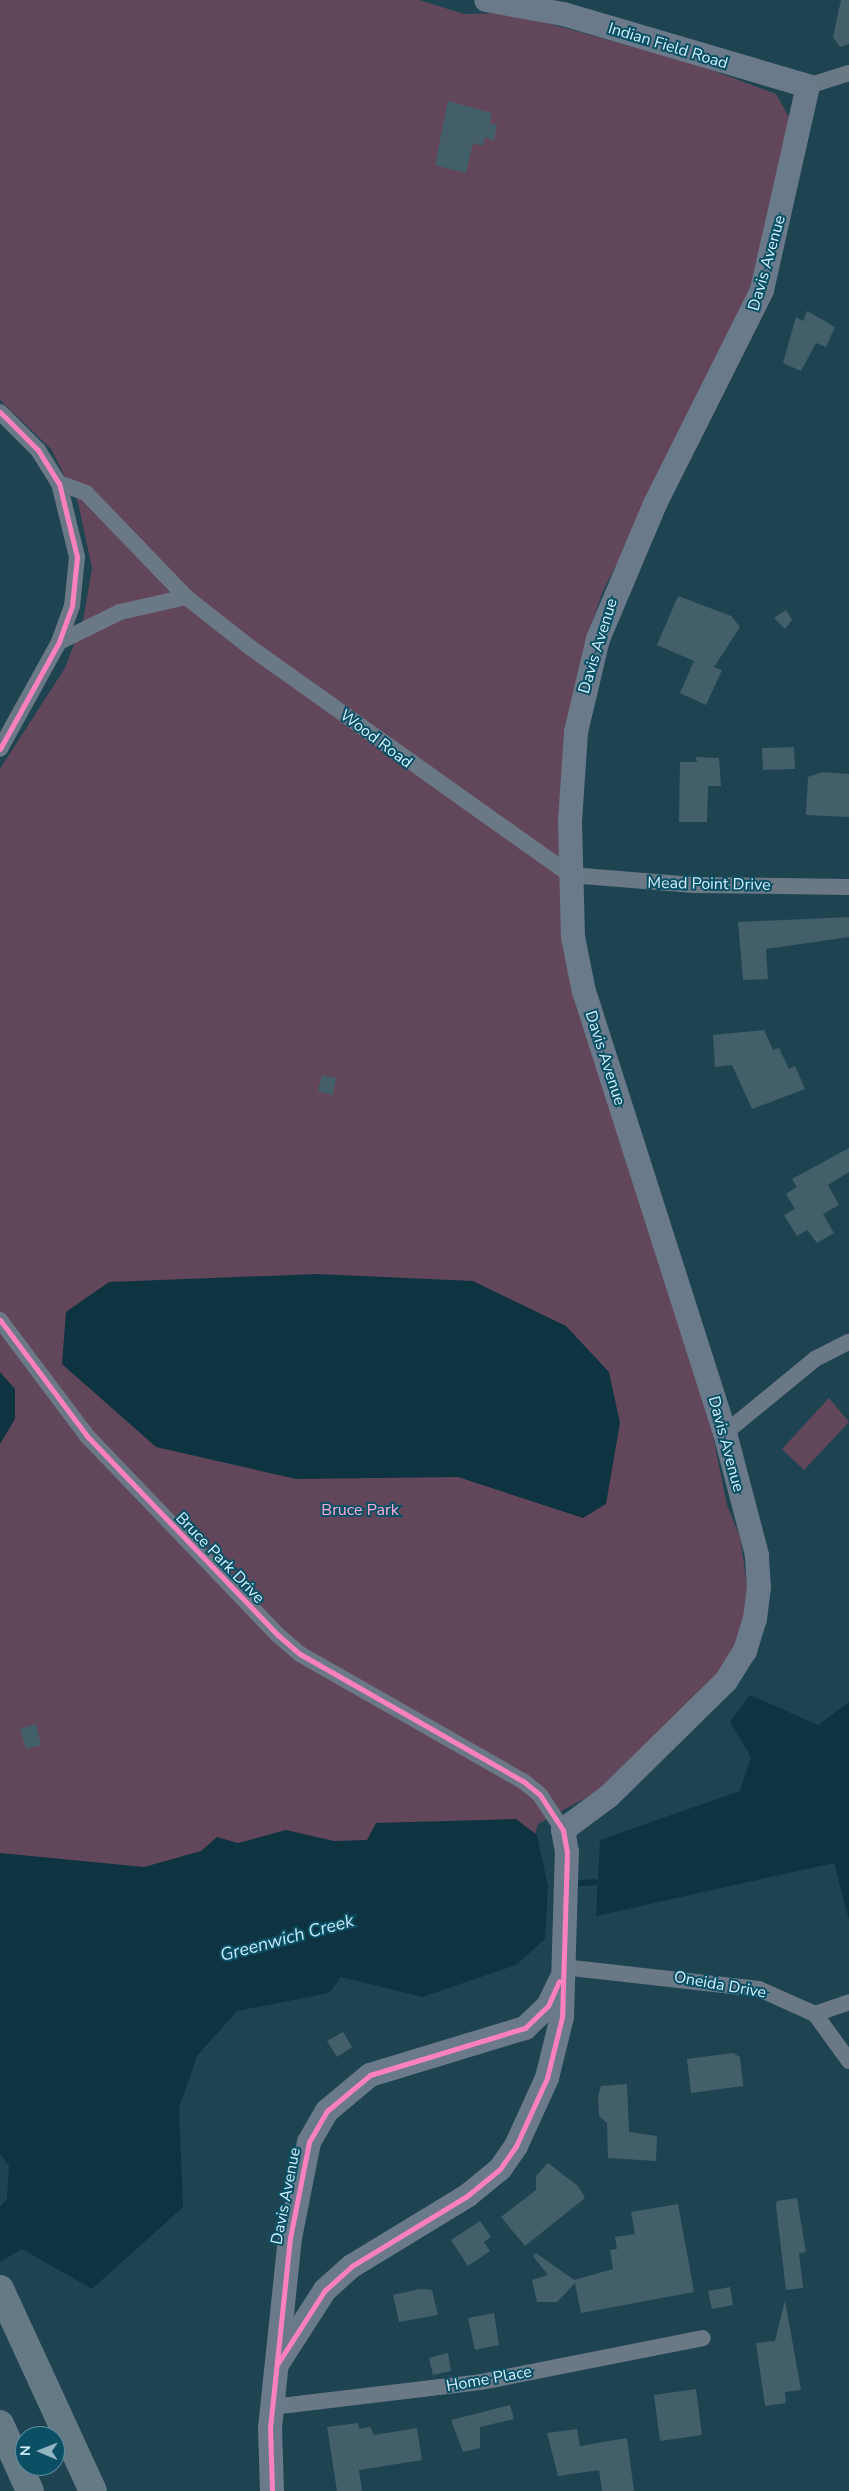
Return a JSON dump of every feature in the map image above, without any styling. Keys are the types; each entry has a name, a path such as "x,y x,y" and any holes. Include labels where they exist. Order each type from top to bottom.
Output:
{"highway":[{"path":"0,2289 92,2491"},
{"path":"0,2424 30,2491"}],"main road":[{"name":"Indian Field Road","path":"486,0 563,14 808,86"},
{"name":"Davis Avenue","path":"278,2363 325,2290 352,2266 433,2221 500,2169 516,2146 547,2078 562,2017 562,1972 566,1933 565,1841 726,1681 744,1651 755,1619 756,1555 725,1433 584,992 573,937 570,875 573,768 585,679 622,575 762,290 808,86"},
{"name":"Davis Avenue","path":"272,2491 268,2452 278,2363 280,2313 300,2177 309,2142 326,2111 370,2076 525,2028 548,2006 562,1972"}],"street":[{"path":"808,86 849,73"},
{"path":"0,412 38,450 59,483 77,557 72,606 59,642 0,749"},
{"name":"Wood Road","path":"59,483 86,493 186,597 422,774 570,875"},
{"path":"59,642 120,612 186,597"},
{"name":"Mead Point Drive","path":"570,875 694,885 849,887"},
{"name":"Bruce Park Drive","path":"0,1320 87,1436 278,1635 308,1659 524,1781 540,1795 565,1841"},
{"path":"725,1433 815,1359 849,1342"},
{"name":"Oneida Drive","path":"562,1972 759,1989 814,2014 849,2062"},
{"path":"814,2014 849,2002"},
{"name":"Home Place","path":"272,2407 481,2382 703,2338"}],"green space":[{"name":"Bruce Park","path":"0,0 419,0 464,14 511,13 695,64 776,94 789,117 756,273 737,325 602,593 585,646 562,900 711,1426 727,1505 740,1537 749,1598 738,1641 723,1668 598,1791 538,1824 530,1852 0,1982 0,769 65,668 83,621 92,568 78,502 51,449 0,400"},
{"path":"829,1398 849,1422 804,1470 782,1449"}],"water":[{"path":"318,1274 473,1281 566,1326 609,1372 620,1423 606,1504 583,1518 458,1477 296,1479 156,1447 62,1364 66,1312 109,1282"},
{"path":"0,1372 15,1389 15,1419 0,1444"},
{"path":"750,1695 818,1725 849,1702 849,1920 834,1863 596,1916 600,1840 740,1791 751,1757 730,1722"},
{"path":"516,1819 537,1835 548,1886 545,1939 516,1965 422,1997 341,1977 329,1993 237,2011 197,2056 179,2108 183,2207 92,2289 22,2249 0,2262 0,2207 7,2199 9,2166 0,2154 0,1853 144,1867 201,1851 217,1837 238,1843 286,1830 334,1841 367,1840 376,1823"}],"building":[{"path":"841,0 849,0 849,44 840,47 833,37"},
{"path":"448,101 492,113 490,123 497,125 494,141 485,137 482,146 473,143 466,173 435,165"},
{"path":"807,311 835,327 826,347 816,343 801,371 783,363 796,317 803,321"},
{"path":"678,596 731,616 740,627 714,667 722,670 706,705 680,693 694,661 657,645"},
{"path":"786,610 792,620 785,629 774,618"},
{"path":"794,747 795,769 763,770 762,748"},
{"path":"696,757 719,758 721,786 708,786 707,822 679,822 680,762 697,762"},
{"path":"823,772 849,774 849,817 806,815 808,777"},
{"path":"849,917 849,937 766,949 768,979 743,980 738,922"},
{"path":"764,1030 773,1050 779,1048 789,1069 795,1066 805,1089 752,1109 732,1065 715,1067 713,1035"},
{"path":"322,1075 336,1078 333,1095 318,1091"},
{"path":"849,1148 849,1172 828,1185 839,1205 823,1214 834,1233 817,1243 807,1230 797,1236 784,1215 795,1209 786,1194 797,1187 792,1179"},
{"path":"36,1724 41,1745 26,1749 20,1729"},
{"path":"343,2032 352,2047 337,2057 327,2041"},
{"path":"733,2053 740,2057 743,2086 691,2093 687,2059"},
{"path":"627,2084 629,2132 657,2136 656,2161 608,2158 607,2123 599,2116 598,2096 601,2086"},
{"path":"548,2163 578,2186 585,2198 525,2246 501,2217 536,2190 536,2176"},
{"path":"797,2198 806,2252 799,2253 803,2288 786,2290 776,2206 777,2201"},
{"path":"678,2204 694,2292 581,2313 575,2283 557,2302 537,2302 532,2280 548,2275 533,2256 536,2253 574,2280 613,2269 610,2250 617,2249 615,2237 635,2234 631,2212"},
{"path":"480,2221 491,2237 484,2242 490,2251 468,2266 451,2240"},
{"path":"730,2287 733,2305 712,2309 708,2291"},
{"path":"420,2289 432,2290 438,2315 399,2322 393,2295"},
{"path":"785,2300 801,2390 785,2392 786,2403 765,2406 756,2343 775,2341"},
{"path":"494,2313 499,2345 475,2350 468,2318"},
{"path":"448,2353 451,2371 433,2375 429,2358"},
{"path":"696,2389 702,2435 660,2441 654,2395"},
{"path":"510,2405 514,2419 480,2427 480,2448 463,2452 451,2420"},
{"path":"358,2423 359,2429 370,2427 374,2435 417,2428 422,2460 359,2470 362,2491 337,2491 327,2427"},
{"path":"577,2429 580,2446 627,2438 634,2491 602,2491 599,2470 558,2476 547,2433"}],"waterway":[{"name":"Greenwich Creek","path":"572,1884 595,1882"}],"cycle path":[{"path":"0,412 38,450 59,483 77,557 72,606 59,642 0,749"},
{"path":"0,1320 87,1436 278,1635 300,1654 523,1781 540,1795 563,1830 567,1852 562,2017 547,2078 516,2146 500,2169 467,2196 352,2266 325,2290 278,2363"},
{"path":"272,2491 270,2428 290,2238 309,2142 327,2111 370,2075 525,2028 548,2006 559,1981"}]}
